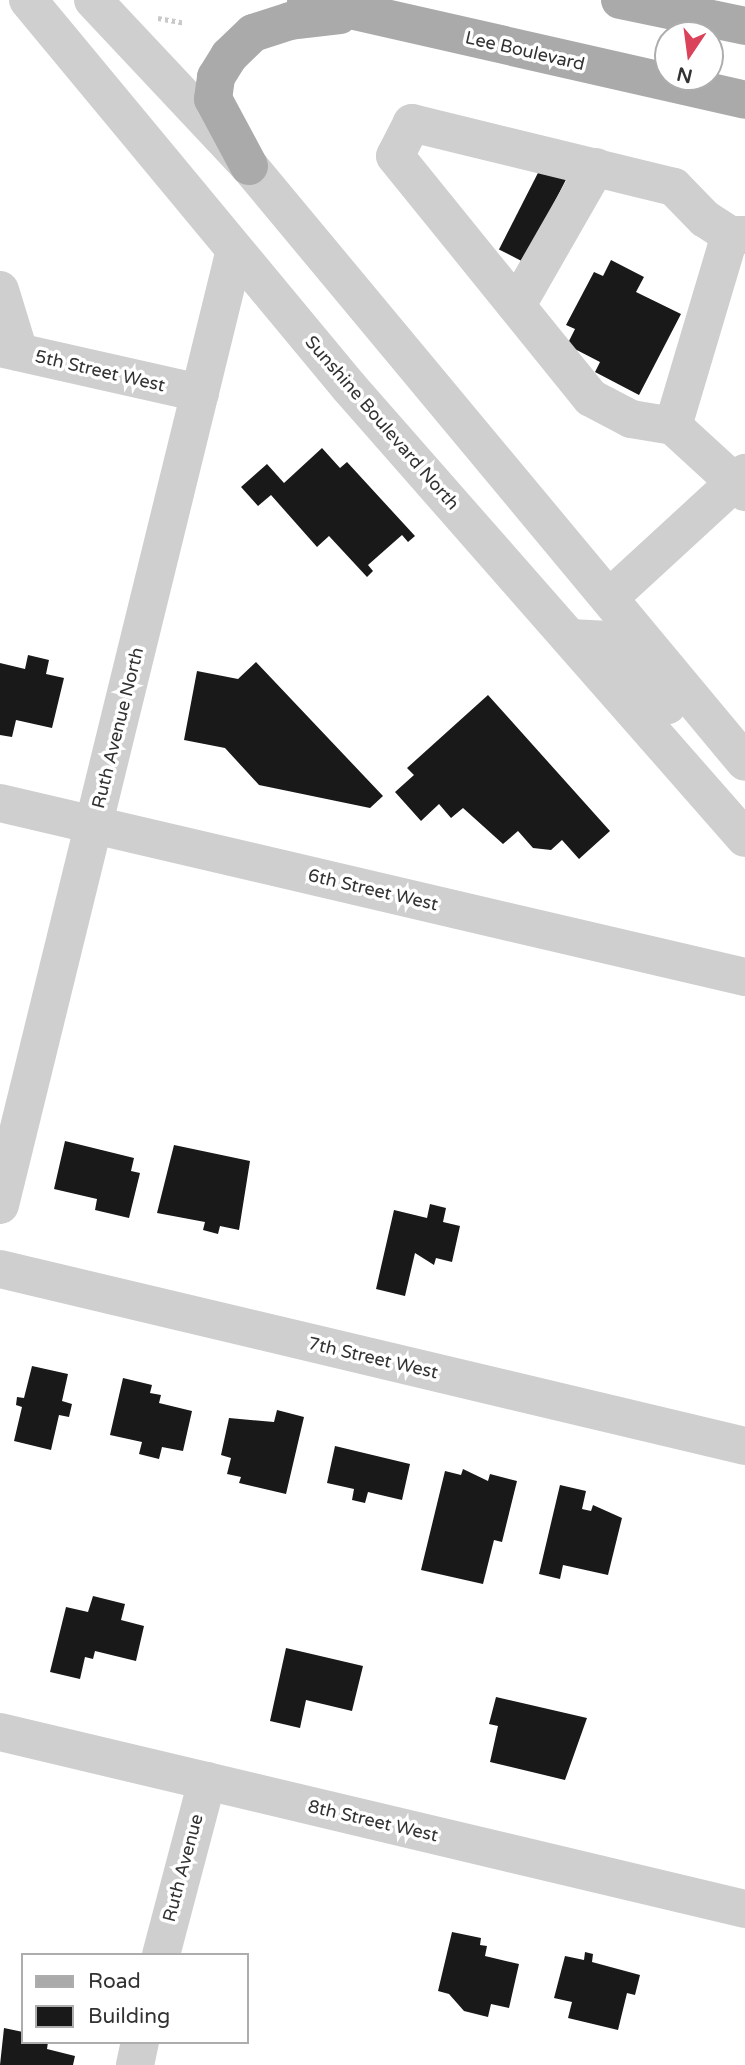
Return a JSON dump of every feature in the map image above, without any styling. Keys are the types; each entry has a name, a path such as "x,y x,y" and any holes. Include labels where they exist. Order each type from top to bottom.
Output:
{"main road":[{"name":"Lee Boulevard","path":"306,0 745,100"},
{"path":"620,0 745,26"},
{"path":"249,166 213,99 216,78 238,42 290,21 357,13"}],"street":[{"name":"Sunshine Boulevard North","path":"28,0 235,250 568,638 745,838"},
{"path":"93,0 249,166 745,762"},
{"path":"609,598 742,483 673,426 631,419 592,398 395,156 412,123 674,187 737,235 673,426"},
{"path":"517,305 596,167"},
{"name":"Ruth Avenue North","path":"0,1205 235,250"},
{"path":"0,290 9,350"},
{"name":"5th Street West","path":"9,350 200,393"},
{"path":"580,564 568,638 604,640 745,785"},
{"name":"6th Street West","path":"0,803 745,977"},
{"name":"7th Street West","path":"0,1269 745,1446"},
{"name":"8th Street West","path":"0,1732 745,1909"},
{"name":"Ruth Avenue","path":"162,1953 207,1781"},
{"path":"135,2065 140,2044"}],"building":[{"path":"543,163 568,176 524,262 499,249"},
{"path":"611,260 644,277 636,292 681,314 639,395 595,372 600,362 567,345 575,329 566,325 594,272 603,276"},
{"path":"322,448 340,468 347,462 415,536 408,542 402,535 368,565 373,571 367,577 329,536 317,547 271,495 258,506 241,487 267,464 284,483"},
{"path":"28,655 49,660 46,674 64,678 52,728 16,720 12,737 0,735 0,663 25,669"},
{"path":"256,662 383,796 370,808 259,785 225,748 184,740 197,671 238,679"},
{"path":"488,695 610,831 579,859 562,840 551,850 533,848 518,831 503,844 463,808 451,818 439,804 421,821 395,792 414,775 407,768"},
{"path":"65,1141 134,1158 131,1171 140,1173 129,1218 95,1210 97,1199 54,1189"},
{"path":"174,1145 250,1161 239,1230 220,1226 218,1234 203,1230 205,1222 157,1213"},
{"path":"430,1204 446,1208 443,1222 460,1226 452,1262 436,1258 434,1265 415,1253 405,1296 376,1289 394,1210 427,1218"},
{"path":"32,1366 68,1374 62,1401 72,1404 69,1417 59,1415 51,1450 14,1441 22,1407 16,1405 17,1397 24,1398"},
{"path":"123,1378 152,1385 150,1393 161,1395 159,1403 192,1411 183,1451 162,1447 159,1459 139,1454 142,1442 110,1435"},
{"path":"277,1410 304,1417 286,1494 239,1483 241,1477 227,1474 231,1458 221,1455 229,1418 274,1422"},
{"path":"335,1446 410,1464 402,1500 368,1492 365,1503 352,1500 354,1489 327,1483"},
{"path":"463,1469 488,1481 490,1474 517,1481 502,1542 494,1540 483,1584 421,1570 445,1471 461,1475"},
{"path":"560,1485 586,1491 582,1509 591,1511 593,1505 622,1518 608,1575 563,1565 560,1579 539,1574"},
{"path":"93,1596 125,1604 121,1620 144,1626 136,1661 95,1651 93,1659 85,1657 80,1679 50,1672 66,1607 88,1612"},
{"path":"286,1648 363,1666 352,1711 306,1700 300,1728 270,1721"},
{"path":"496,1697 587,1718 565,1780 490,1762 498,1726 489,1724"},
{"path":"452,1932 481,1938 480,1945 487,1946 485,1956 519,1964 509,2008 491,2004 488,2017 464,2011 449,1994 438,1991"},
{"path":"585,1952 593,1954 592,1962 640,1975 635,1995 627,1993 618,2030 568,2018 572,2002 554,1998 565,1956 584,1960"},
{"path":"4,2028 21,2032 21,2044 48,2044 47,2049 75,2056 73,2065 0,2065"}]}
